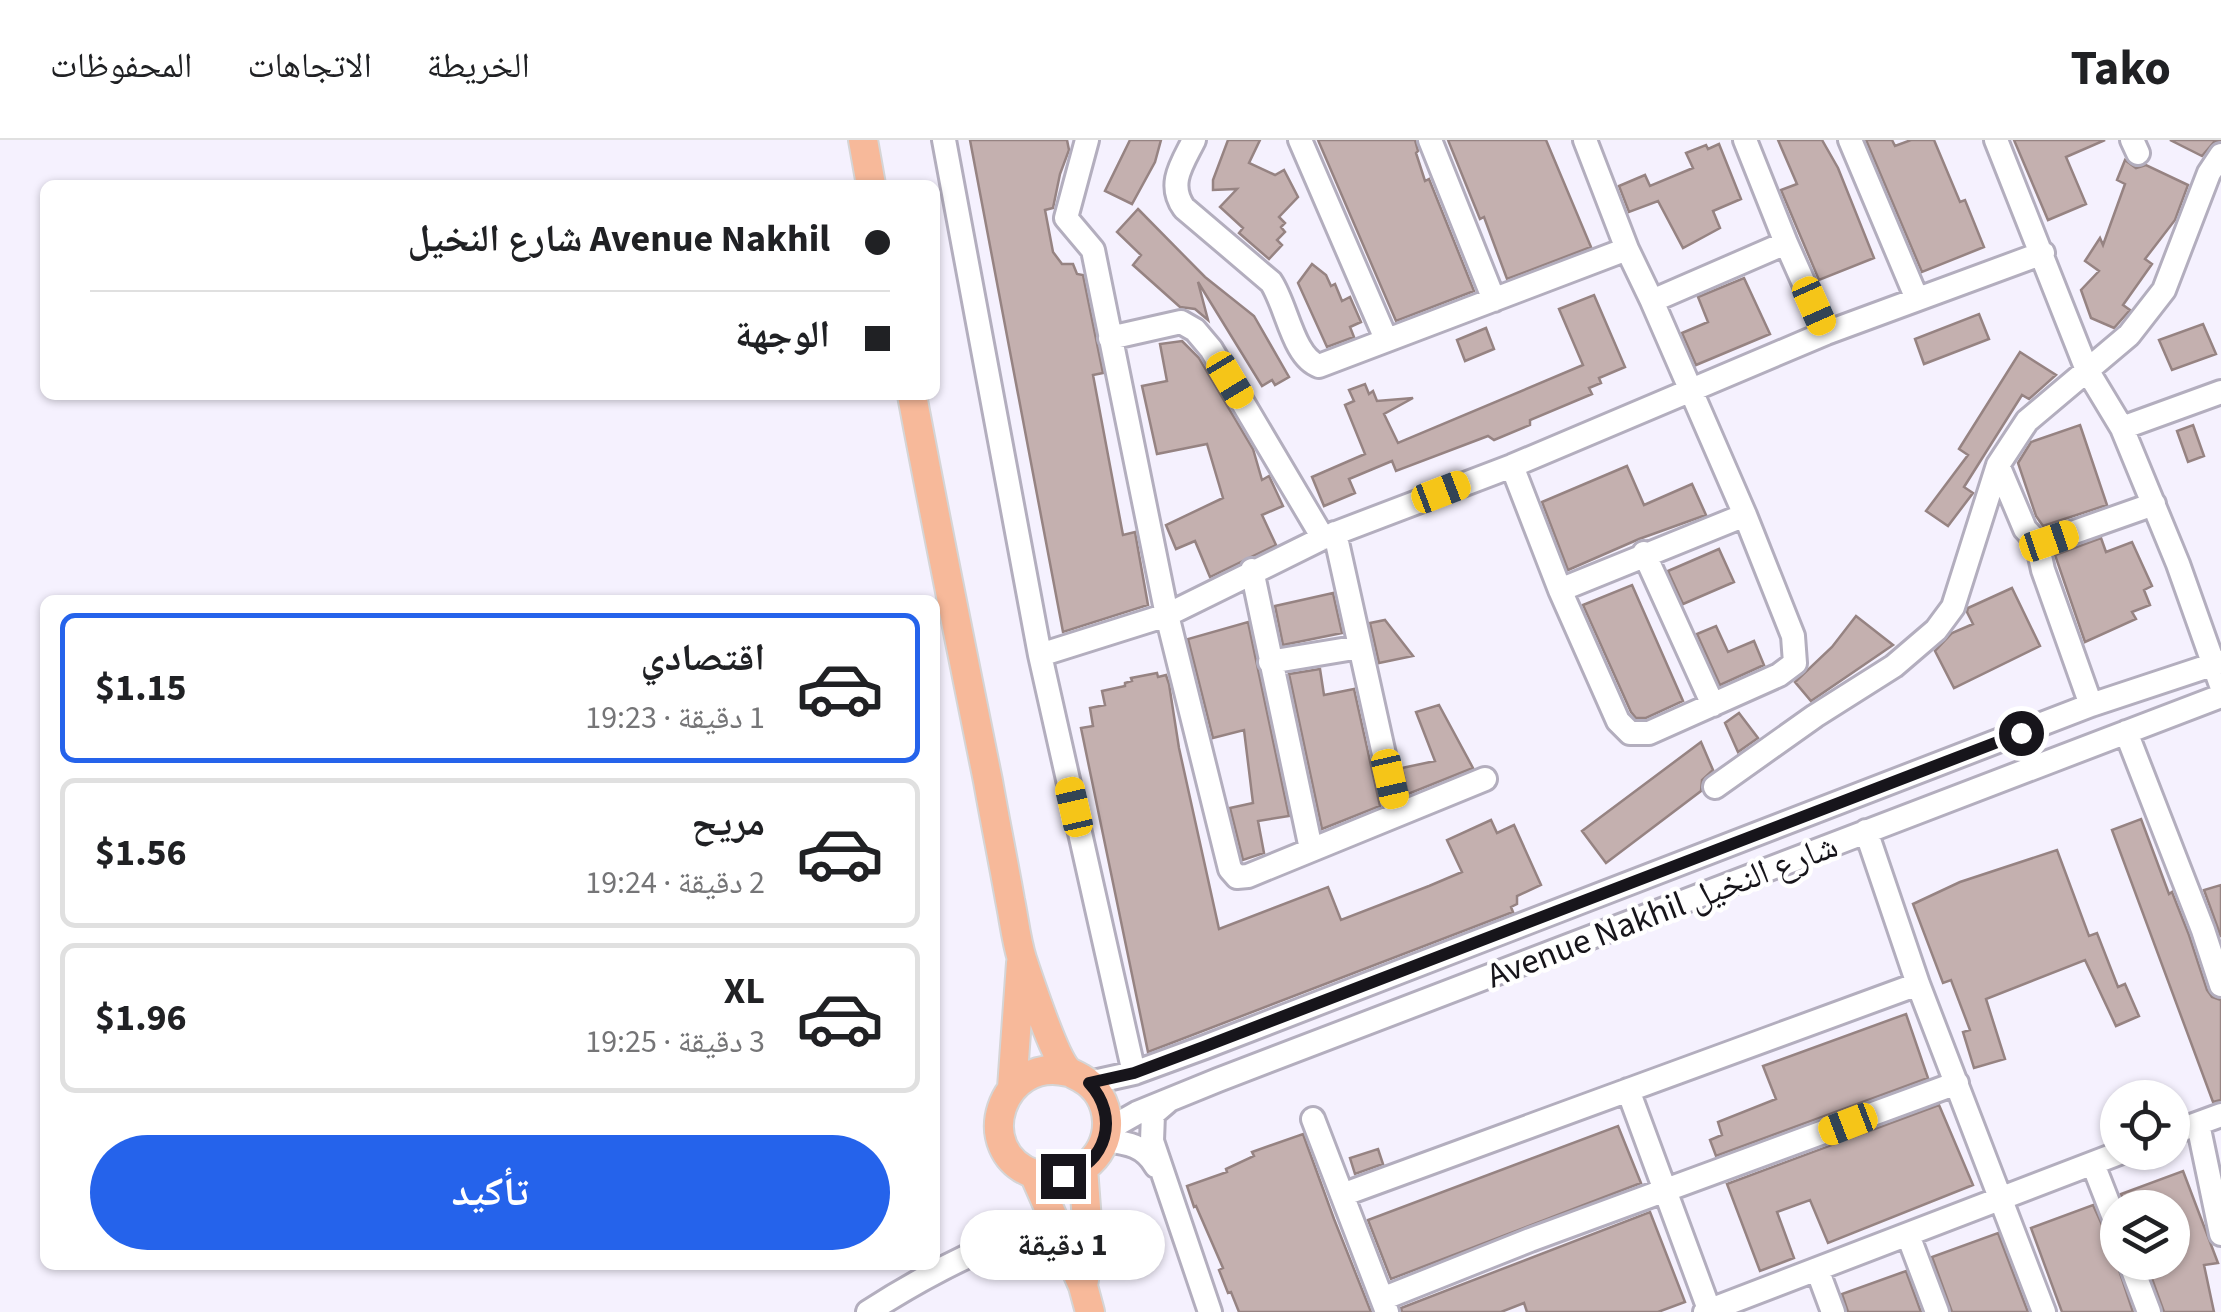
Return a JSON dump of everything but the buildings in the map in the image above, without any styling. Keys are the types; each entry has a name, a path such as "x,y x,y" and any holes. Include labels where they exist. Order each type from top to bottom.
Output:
{"main road":[{"path":"863,140 870,180"},
{"path":"913,400 1021,957 1057,1054 1104,1104 1106,1135 1096,1156 1084,1168 1056,1177 1034,1174 1010,1157 1001,1137 1000,1115 1012,1088 1021,957"},
{"path":"1012,1088 1038,1072 1079,1078"},
{"path":"1084,1168 1087,1299"},
{"path":"1034,1174 1087,1299"}],"street":[{"path":"944,140 1040,655 1134,1073"},
{"path":"1087,140 1066,218 1093,250 1167,615 1230,869 1237,877 1248,876 1485,779"},
{"path":"1194,140 1174,187 1177,198 1270,282 1281,297 1306,360 1319,366 1626,250"},
{"path":"1300,140 1386,339"},
{"path":"1430,140 1494,300"},
{"path":"1512,466 1560,590 1618,721 1630,733 1648,733 1779,675 1794,663 1794,636 1652,301 1626,250 1585,140"},
{"path":"1744,140 1826,333"},
{"path":"1850,140 1916,299"},
{"path":"1996,140 2087,370 2122,428 2154,504 2218,671"},
{"path":"2132,140 2138,153 2144,140"},
{"path":"1715,787 1894,666 1936,630 1953,607 1998,465 2027,421 2128,335 2164,290 2217,169"},
{"path":"1652,301 1786,243"},
{"path":"1040,655 1167,615 1329,535 1512,466 1826,333 2043,253"},
{"path":"1110,338 1181,322 1195,330 1211,348 1329,535 1360,647 1398,812"},
{"path":"2122,428 2221,392"},
{"path":"1998,465 2024,530 2037,542 2043,570 2091,706"},
{"path":"2037,542 2154,504"},
{"path":"1560,590 1745,515"},
{"path":"1644,554 1713,705"},
{"path":"1252,570 1311,849"},
{"path":"1270,662 1360,647"},
{"name":"Avenue Nakhil شارع النخيل","path":"1079,1078 1134,1073 2091,706 2218,671"},
{"name":"Avenue Nakhil شارع النخيل","path":"1106,1135 1169,1100 2221,696"},
{"path":"2126,732 2212,926 2221,986"},
{"path":"1866,831 1918,984 2044,1312"},
{"path":"1342,1195 1918,984"},
{"path":"1312,1119 1385,1306 1668,1191 1957,1083"},
{"path":"1628,1090 1668,1191 1708,1312 2100,1161"},
{"path":"1169,1100 1153,1114 1152,1141 1210,1312"},
{"path":"2190,1127 2221,1115"},
{"path":"2198,1124 2221,1234"},
{"path":"1106,1135 1144,1150 1163,1177"},
{"path":"2093,1164 2103,1190"},
{"path":"868,1312 961,1258 1054,1222"},
{"path":"1908,1234 1937,1312"},
{"path":"1817,1269 1833,1312"},
{"path":"2136,1280 2148,1312"}],"route":[{"path":"1063,1176 1088,1164 1105,1140 1104,1104 1089,1083 1134,1073 1206,1046 2021,733"}]}
